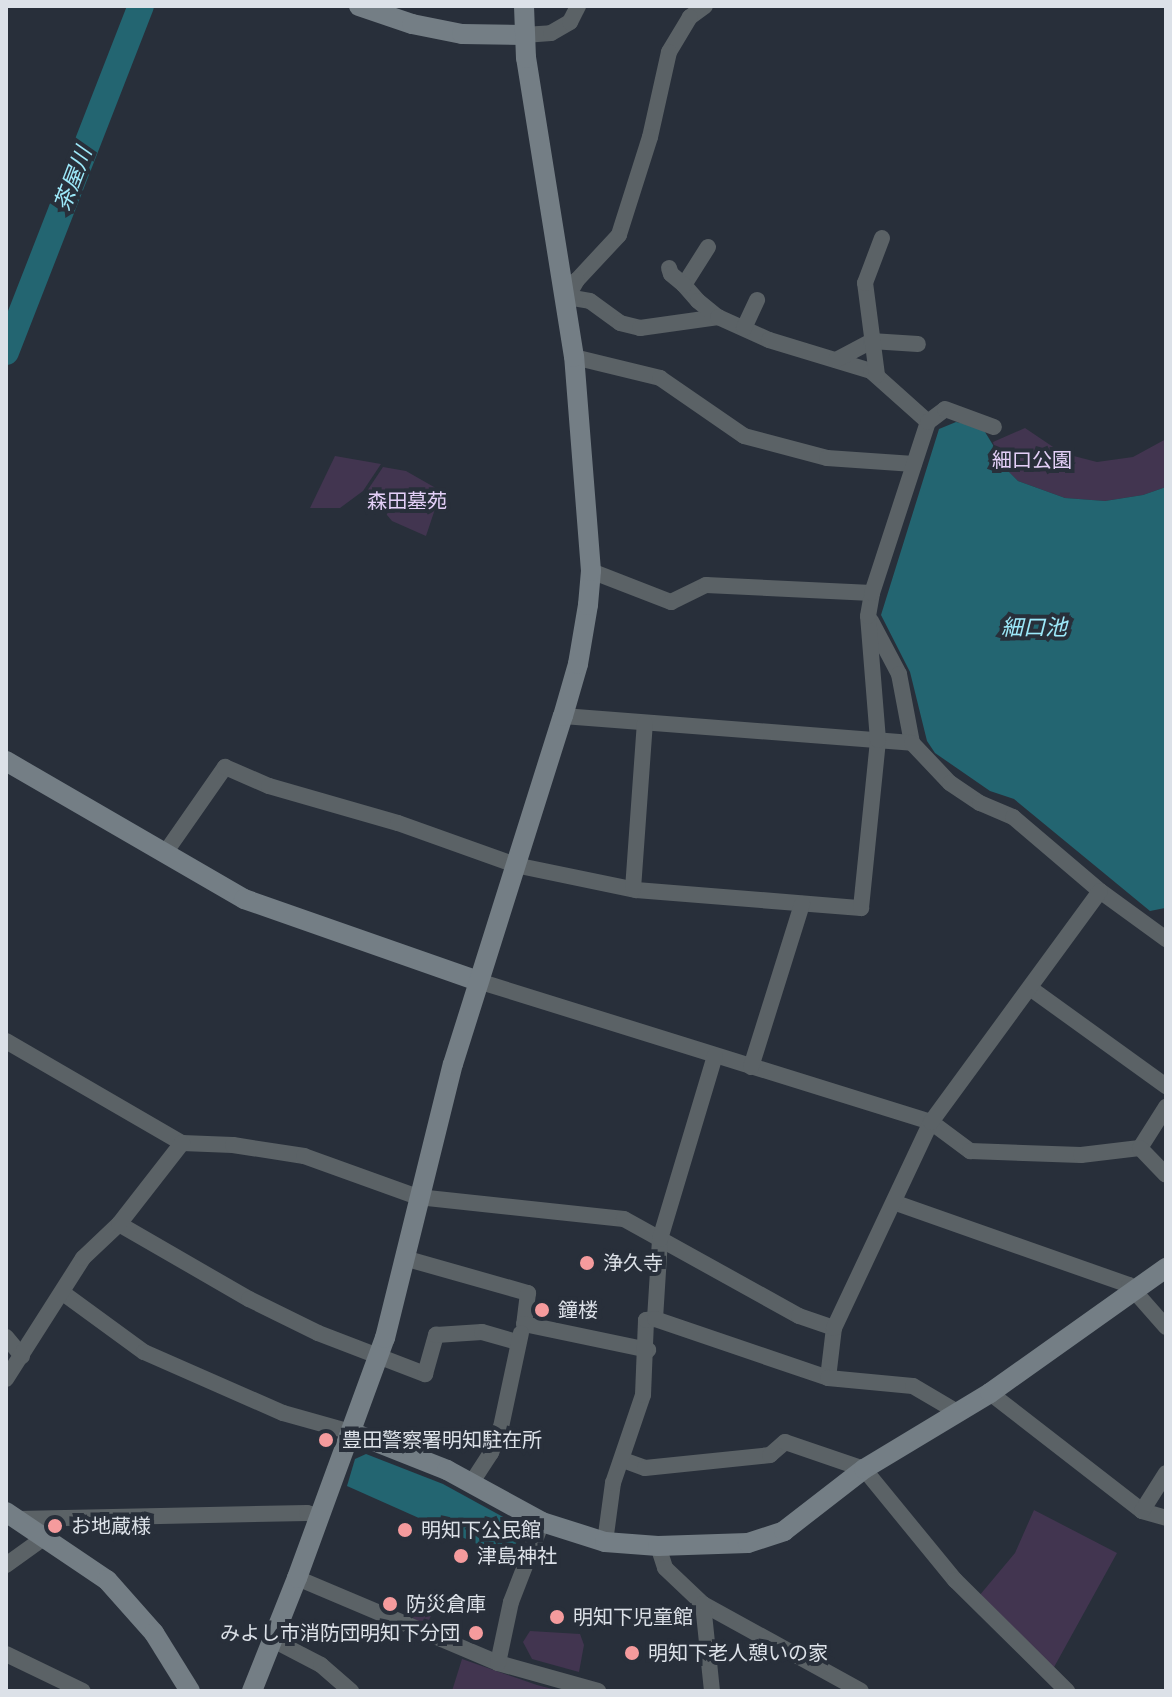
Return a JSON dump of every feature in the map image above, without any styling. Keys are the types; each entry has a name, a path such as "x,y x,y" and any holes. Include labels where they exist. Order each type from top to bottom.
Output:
{"street":[{"path":"359,6 412,24 462,34 524,35 551,33 570,22 578,6"},
{"path":"252,1691 379,1357 418,1197 478,981 578,664 591,571 574,357 524,35 524,6"},
{"path":"567,297 577,280 619,235 650,137 669,52 690,17 705,6"},
{"path":"877,375 865,283 882,238"},
{"path":"684,285 708,247"},
{"path":"669,268 718,317 877,375 928,422"},
{"path":"567,297 590,301 620,323 640,328 718,317"},
{"path":"744,328 757,300"},
{"path":"836,360 871,341 918,344"},
{"path":"574,357 660,378 744,436 827,458 914,464"},
{"path":"165,853 225,767 269,786 398,823 515,865 633,889 861,908 878,740 868,616 872,593 928,422 945,409 994,427"},
{"path":"591,571 671,602 706,585 872,593"},
{"path":"868,616 899,674 912,743 950,783 980,803 1013,817 1100,891 1166,939"},
{"path":"563,716 912,743"},
{"path":"633,889 645,723"},
{"path":"6,761 244,899 478,981 931,1122 970,1151 1081,1155 1140,1148"},
{"path":"828,1378 834,1328 896,1203 931,1122 1100,891"},
{"path":"751,1067 802,904"},
{"path":"1030,988 1166,1086"},
{"path":"6,1041 182,1143 233,1145 304,1156 418,1197 624,1219 799,1316 834,1328"},
{"path":"655,1319 660,1239 715,1056"},
{"path":"1140,1148 1166,1107"},
{"path":"6,1379 83,1258 119,1224 182,1143"},
{"path":"1140,1148 1166,1175"},
{"path":"896,1203 1129,1285 1154,1281"},
{"path":"119,1224 249,1299 318,1333 425,1374 436,1335 482,1332 518,1342"},
{"path":"404,1258 528,1293 501,1427 491,1453 472,1482"},
{"path":"1154,1281 1166,1327"},
{"path":"63,1293 144,1352 283,1413 351,1432 472,1482 542,1522 605,1542 730,1546 765,1539 804,1517 864,1469 990,1393 1154,1281"},
{"path":"605,1542 613,1483 643,1395 648,1350 646,1320 655,1319 828,1378 913,1386 959,1413"},
{"path":"524,1324 648,1350"},
{"path":"6,1337 22,1356"},
{"path":"990,1393 1142,1511 1166,1518"},
{"path":"623,1460 645,1468 740,1455 770,1455 785,1442 864,1469 955,1580 1067,1691"},
{"path":"1142,1511 1166,1473"},
{"path":"12,1515 307,1513 319,1516"},
{"path":"12,1515 107,1580 154,1633 190,1691"},
{"path":"498,1663 511,1602 542,1522"},
{"path":"6,1565 45,1537"},
{"path":"658,1546 665,1568 703,1604 861,1691"},
{"path":"297,1578 498,1663 598,1691"},
{"path":"703,1604 712,1691"},
{"path":"273,1640 321,1665 351,1691"},
{"path":"6,1654 83,1691"}],"green space":[{"name":"細口公園","path":"1025,428 1062,453 1097,462 1133,457 1166,439 1166,487 1143,495 1105,501 1065,498 1018,481 989,453 995,450 993,442"},
{"path":"335,456 381,464 363,491 340,508 310,508"},
{"name":"森田墓苑","path":"383,467 406,471 441,491 426,536 392,521 367,491"},
{"path":"1034,1510 1117,1553 1053,1669 979,1596 1015,1553"},
{"path":"413,1597 435,1606 427,1625 405,1615"},
{"path":"530,1631 580,1634 584,1645 579,1672 532,1659 523,1642"},
{"path":"462,1659 537,1685 560,1691 452,1691"}],"water":[{"name":"細口池","path":"956,422 982,427 996,450 990,453 1018,481 1065,498 1105,501 1143,495 1166,487 1165,908 1150,911 1014,799 990,791 935,753 927,741 910,672 881,615 939,429"},
{"path":"366,1454 443,1484 516,1524 518,1538 511,1559 347,1486 355,1459"}],"waterway":[{"name":"茶屋川","path":"6,352 141,6"}],"place":[{"name":"浄久寺","path":"587,1263"},
{"name":"鐘楼","path":"542,1310"},
{"name":"豊田警察署明知駐在所","path":"326,1440"},
{"name":"お地蔵様","path":"55,1526"},
{"name":"明知下公民館","path":"405,1530"},
{"name":"津島神社","path":"461,1556"},
{"name":"防災倉庫","path":"390,1604"},
{"name":"明知下児童館","path":"557,1617"},
{"name":"みよし市消防団明知下分団","path":"476,1633"},
{"name":"明知下老人憩いの家","path":"632,1653"}]}
